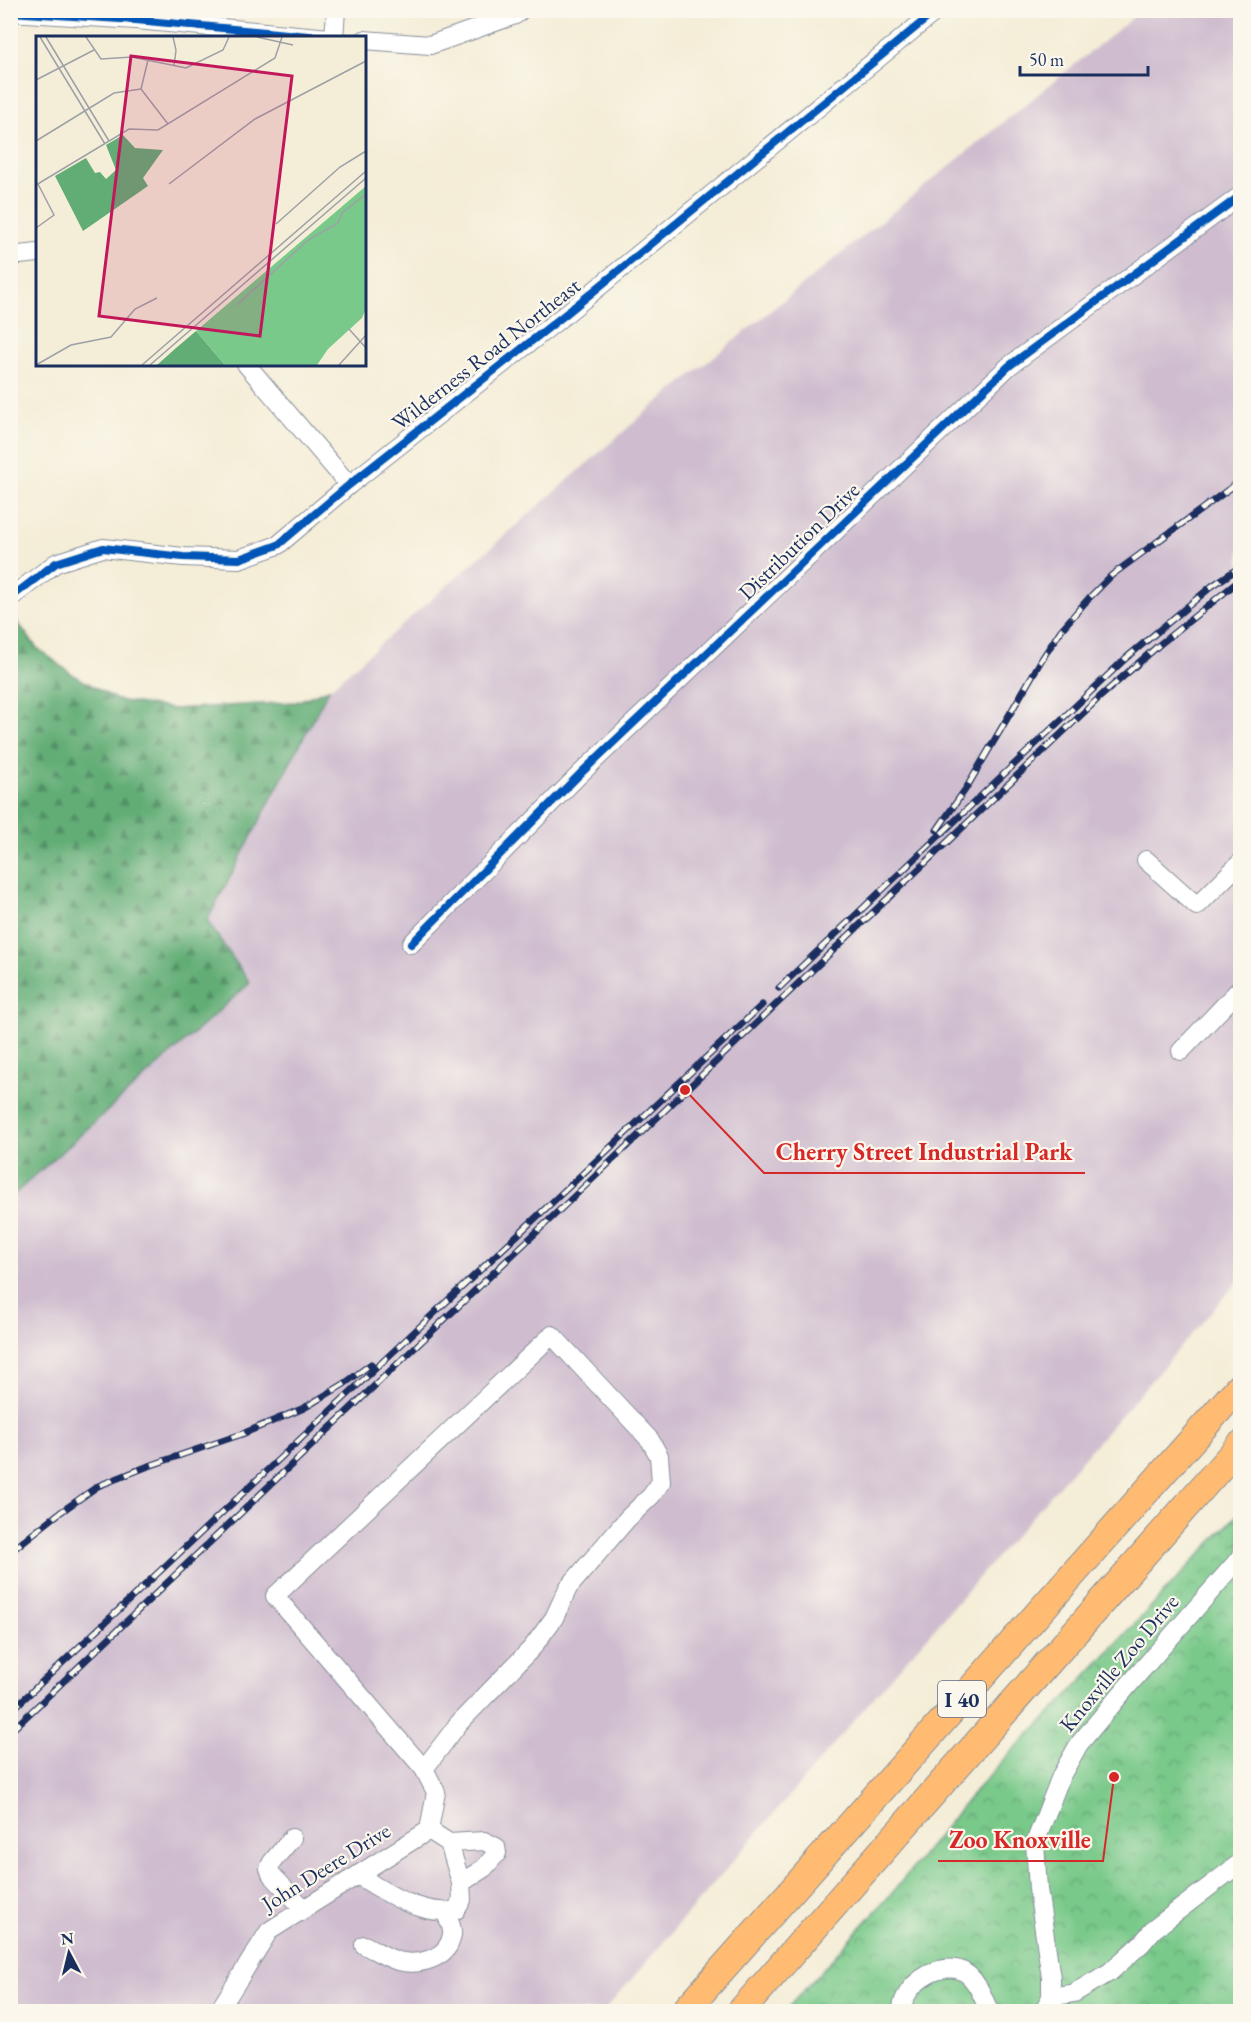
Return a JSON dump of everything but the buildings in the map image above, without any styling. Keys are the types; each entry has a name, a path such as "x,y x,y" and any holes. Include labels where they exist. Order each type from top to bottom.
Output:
{"highway":[{"name":"I 40","path":"684,2012 1240,1386"},
{"name":"I 40","path":"740,2012 1240,1445"}],"street":[{"path":"332,36 336,10"},
{"path":"366,40 430,45 514,15 521,10"},
{"name":"Wilderness Road Northeast","path":"10,598 56,563 103,548 183,557 239,559 278,545 349,485 567,313 937,10"},
{"path":"10,12 135,28 293,36"},
{"name":"Distribution Drive","path":"411,944 580,774 1009,366 1240,196"},
{"path":"10,256 36,253"},
{"path":"248,366 349,485"},
{"path":"1146,860 1197,906 1240,864"},
{"path":"1181,1051 1240,989"},
{"path":"358,1875 382,1890 429,1911 456,1910 462,1900 461,1883 451,1851 429,1830 436,1792 424,1769 275,1596 552,1335 650,1440 659,1456 661,1482 568,1587 554,1618 532,1648 459,1723 424,1769"},
{"name":"Knoxville Zoo Drive","path":"1047,2004 1051,1978 1038,1889 1035,1843 1061,1776 1079,1744 1240,1558"},
{"name":"John Deere Drive","path":"218,2012 269,1931 429,1830"},
{"path":"292,1838 269,1868 284,1890 304,1909"},
{"path":"451,1851 475,1841 487,1841 496,1847 497,1853 484,1868 461,1883"},
{"path":"1047,2004 1074,1993 1110,1972 1154,1929 1240,1863"},
{"path":"364,1945 398,1961 423,1963 435,1958 443,1951 452,1936 451,1926 445,1912"},
{"path":"901,2012 905,1998 916,1982 938,1969 961,1971 979,1988 989,2012"}],"shaded area":[{"path":"1141,11 1240,11 1240,1279 868,1704 604,2011 11,2011 10,1197 249,983 207,921 329,689 647,411"}],"green space":[{"path":"13,616 36,647 72,674 117,700 174,709 296,702 329,689 207,921 250,983 11,1197 10,618"},
{"path":"1240,1512 1240,2011 784,2012 893,1892 968,1799 1008,1755 1053,1711"}],"railway":[{"path":"937,830 967,787 1061,630 1112,575 1240,481"},
{"path":"779,988 1126,658 1212,586 1240,567"},
{"path":"10,1732 1101,696 1159,645 1240,580"},
{"path":"10,1712 762,1005"},
{"path":"10,1552 98,1486 242,1434 304,1408 344,1384 371,1364"}],"cycle path":[{"path":"10,598 56,563 103,548 183,557 239,559 278,545 349,485 567,313 937,10"},
{"path":"10,12 136,20 308,36"},
{"path":"411,944 580,774 1009,366 1240,196"}],"place":[{"name":"Cherry Street Industrial Park","path":"685,1090"},
{"name":"Zoo Knoxville","path":"1114,1777"}]}
